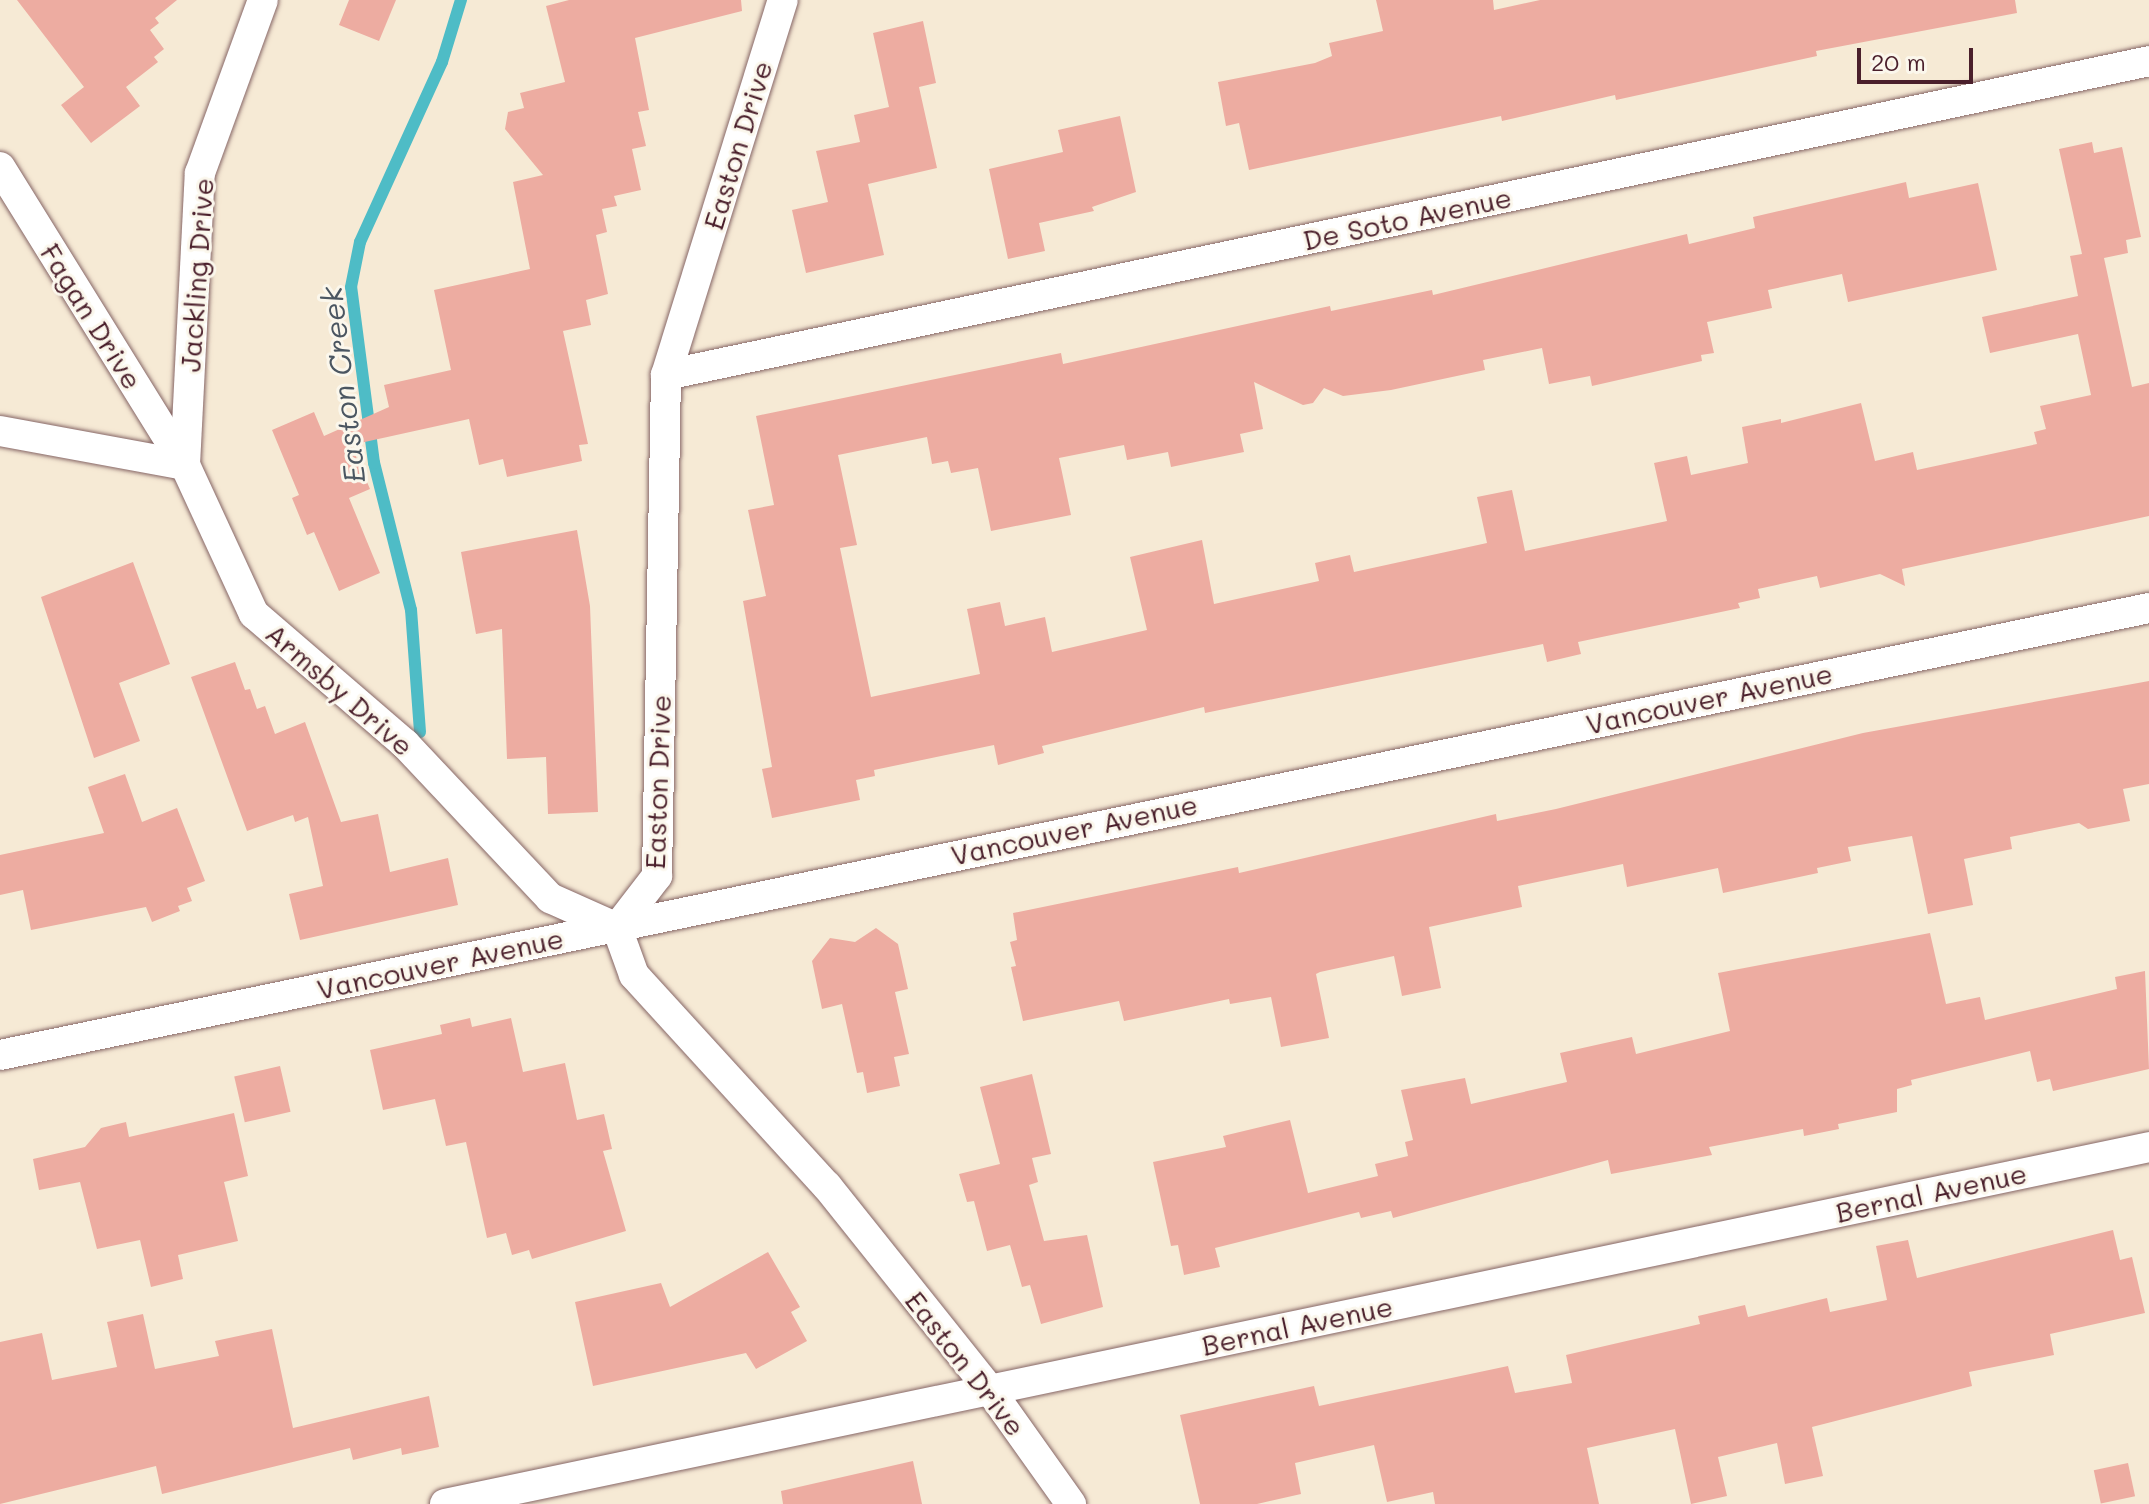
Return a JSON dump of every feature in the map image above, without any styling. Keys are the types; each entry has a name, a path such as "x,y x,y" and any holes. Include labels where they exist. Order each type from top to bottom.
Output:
{"street":[{"name":"Jackling Drive","path":"185,465 200,173 263,0"},
{"name":"Easton Drive","path":"783,0 666,375 657,876 617,928 634,975 827,1186 990,1390 1071,1504"},
{"name":"De Soto Avenue","path":"666,375 2149,61"},
{"name":"Fagan Drive","path":"0,167 185,465"},
{"path":"0,431 185,465"},
{"name":"Armsby Drive","path":"185,465 254,614 405,744 550,898 617,928"},
{"name":"Vancouver Avenue","path":"0,1055 617,928 991,845 2149,608"},
{"name":"Bernal Avenue","path":"445,1504 2149,1147"}],"building":[{"path":"17,0 177,0 155,18 159,23 150,30 164,49 154,57 158,62 126,87 140,106 91,143 61,105 84,87"},
{"path":"349,0 396,0 379,41 339,25"},
{"path":"569,0 741,0 742,11 635,38 649,110 638,112 646,146 632,149 641,190 614,196 617,206 602,209 607,232 596,235 608,294 586,300 591,325 563,331 588,444 579,445 582,461 507,477 503,459 479,465 469,419 351,445 370,489 349,498 380,573 339,591 314,532 307,535 292,498 299,495 272,430 314,412 324,436 389,407 384,385 451,370 434,290 530,269 513,182 543,175 505,129 508,112 524,108 520,93 565,82 546,6"},
{"path":"1376,0 1493,0 1494,10 1540,0 2015,0 2017,13 1816,51 1817,56 1616,100 1615,95 1502,121 1501,116 1249,170 1239,123 1226,126 1218,82 1315,63 1332,56 1329,43 1383,31"},
{"path":"923,21 936,83 919,87 937,168 868,184 884,255 806,273 792,210 828,202 816,151 860,142 854,115 889,107 873,33"},
{"path":"1120,116 1136,192 1092,207 1094,211 1039,223 1045,251 1008,259 989,169 1063,152 1058,130"},
{"path":"2092,142 2094,153 2122,147 2141,237 2126,240 2128,253 2104,258 2132,387 2149,383 2149,516 1902,569 1905,586 1880,574 1820,588 1817,576 1758,589 1760,598 1738,603 1740,608 1578,642 1581,654 1547,662 1543,644 1205,713 1204,707 1042,746 1044,753 998,765 994,745 874,770 875,776 856,780 860,800 772,818 762,769 772,767 743,601 766,596 748,510 774,505 756,416 1061,353 1063,364 1330,306 1331,311 1432,290 1433,295 1687,234 1689,244 1755,228 1753,217 1906,182 1909,198 1978,183 1997,270 1848,302 1842,274 1768,290 1772,308 1707,322 1714,353 1701,355 1702,361 1592,386 1590,376 1549,384 1542,348 1483,360 1485,370 1391,390 1343,396 1324,388 1313,403 1303,405 1254,382 1263,429 1240,434 1244,452 1171,467 1168,452 1127,460 1124,445 1059,458 1071,515 991,531 978,468 951,473 948,461 932,464 927,437 838,455 857,545 840,548 871,697 980,674 967,609 1000,602 1005,626 1045,617 1052,652 1147,630 1130,557 1202,540 1214,604 1319,581 1315,563 1350,555 1354,572 1487,543 1477,497 1512,490 1525,551 1667,521 1654,463 1687,456 1691,475 1748,463 1742,427 1781,419 1781,423 1861,403 1875,461 1913,452 1917,470 2037,444 2034,432 2046,429 2040,406 2091,395 2078,334 1990,353 1982,317 2078,296 2070,256 2082,254 2059,149"},
{"path":"577,530 590,606 598,812 548,814 546,757 507,759 502,629 476,634 461,552"},
{"path":"133,562 170,664 119,683 140,741 94,758 41,597"},
{"path":"235,662 245,690 250,689 257,709 265,706 275,734 305,722 341,822 378,814 390,872 448,858 458,905 300,940 289,894 323,886 308,817 295,822 293,815 247,831 191,677"},
{"path":"2149,681 2149,784 2123,789 2130,821 2088,829 2079,823 2010,837 2012,849 1964,859 1973,905 1928,914 1912,836 1848,847 1851,861 1817,868 1818,873 1723,893 1718,868 1627,887 1623,864 1518,886 1522,907 1429,927 1441,988 1402,996 1394,956 1316,974 1329,1038 1281,1047 1271,997 1230,1004 1229,999 1124,1021 1119,1001 1023,1021 1011,967 1016,966 1010,942 1017,940 1013,913 1238,867 1239,873 1496,814 1497,821 1556,809 1863,733"},
{"path":"125,774 142,822 177,808 205,881 187,888 192,901 178,906 180,911 152,922 146,907 31,930 23,890 0,895 0,855 104,833 88,787"},
{"path":"876,928 898,944 908,989 895,992 909,1054 894,1057 900,1086 867,1093 863,1072 857,1073 842,1004 822,1009 812,961 830,938 855,942"},
{"path":"1930,933 1946,1004 1980,997 1985,1020 2117,989 2115,977 2145,971 2149,1069 2053,1091 2050,1079 2037,1082 2030,1051 1911,1080 1912,1085 1897,1089 1897,1112 1838,1124 1839,1129 1804,1136 1803,1129 1709,1147 1712,1155 1611,1174 1608,1160 1393,1218 1391,1211 1361,1218 1359,1212 1215,1248 1220,1267 1184,1275 1178,1245 1171,1246 1153,1162 1226,1147 1223,1136 1290,1120 1308,1193 1378,1176 1375,1164 1408,1156 1405,1142 1413,1140 1401,1090 1465,1078 1471,1104 1567,1082 1560,1053 1632,1037 1636,1054 1730,1031 1718,973"},
{"path":"470,1018 472,1027 511,1018 523,1072 565,1063 577,1120 604,1114 612,1149 603,1151 626,1231 532,1259 529,1250 512,1255 506,1233 487,1238 466,1142 446,1146 435,1099 383,1110 370,1050 442,1034 440,1025"},
{"path":"280,1066 291,1112 245,1122 234,1077"},
{"path":"1032,1074 1051,1154 1032,1158 1038,1182 1029,1185 1044,1241 1087,1235 1103,1307 1041,1324 1030,1285 1022,1287 1010,1245 987,1251 974,1201 967,1202 959,1174 1000,1164 980,1087"},
{"path":"234,1113 248,1176 224,1182 238,1241 178,1255 183,1279 151,1287 140,1240 97,1249 80,1182 39,1190 33,1159 85,1147 101,1128 126,1122 129,1137"},
{"path":"2113,1230 2120,1260 2132,1257 2145,1313 2050,1334 2054,1355 1969,1372 1972,1386 1812,1427 1823,1476 1785,1484 1777,1443 1718,1457 1727,1496 1691,1504 1675,1429 1587,1448 1599,1504 1435,1504 1433,1492 1387,1502 1374,1445 1295,1463 1301,1494 1257,1504 1200,1504 1180,1415 1314,1386 1319,1406 1508,1366 1515,1393 1572,1383 1566,1355 1700,1324 1698,1316 1745,1305 1748,1317 1827,1298 1830,1312 1887,1300 1876,1246 1908,1240 1917,1278"},
{"path":"768,1252 800,1307 791,1312 807,1341 756,1369 746,1353 593,1386 575,1302 661,1283 670,1307"},
{"path":"143,1314 155,1369 219,1356 215,1341 272,1329 293,1428 429,1396 439,1447 402,1455 401,1448 353,1460 350,1448 162,1494 156,1466 0,1504 0,1342 42,1333 52,1380 117,1367 107,1322"},
{"path":"913,1461 922,1504 783,1504 781,1491"},
{"path":"2128,1463 2135,1496 2101,1504 2094,1470"}],"waterway":[{"name":"Easton Creek","path":"420,732 411,610 374,463 351,287 360,242 442,62 461,0"}]}
